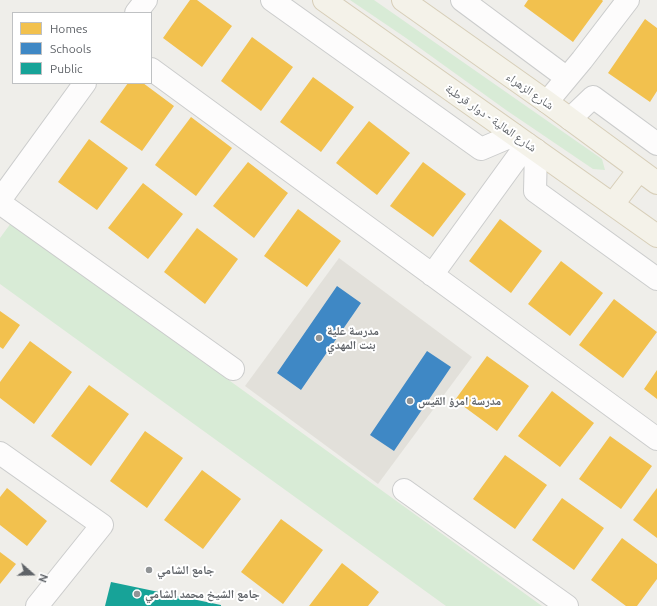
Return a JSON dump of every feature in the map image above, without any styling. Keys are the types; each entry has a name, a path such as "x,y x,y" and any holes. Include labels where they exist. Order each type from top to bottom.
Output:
{"main road":[{"name":"شارع المالية - دوار قرطبة","path":"324,0 657,236"},
{"name":"شارع الزهراء","path":"414,3 657,183"},
{"path":"613,204 639,170"}],"street":[{"path":"137,12 146,0"},
{"path":"272,0 481,149 526,143"},
{"path":"462,0 567,78"},
{"path":"547,102 582,60 628,0"},
{"path":"385,81 404,56"},
{"path":"152,70 657,439"},
{"path":"84,84 0,202 233,369"},
{"path":"570,119 592,98 657,144"},
{"path":"432,274 526,143"},
{"path":"526,143 535,190 657,279"},
{"path":"0,453 102,525 37,606"},
{"path":"404,490 567,606"}],"shaded area":[{"path":"339,258 472,357 378,484 245,386"}],"green space":[{"path":"350,0 374,0 602,159 605,170 593,169 506,110 406,38"},
{"path":"11,223 542,606 446,606 0,284 0,238"}],"building: Homes":[{"path":"190,0 197,0 232,26 202,67 163,38"},
{"path":"528,0 603,1 573,42 524,6"},
{"path":"645,19 657,28 657,91 650,102 608,73"},
{"path":"252,37 293,67 261,111 221,81"},
{"path":"313,77 354,107 321,152 280,122"},
{"path":"127,84 144,84 174,106 142,151 100,122"},
{"path":"191,117 232,148 196,196 155,165"},
{"path":"369,121 410,153 377,195 336,163"},
{"path":"89,139 128,168 97,210 58,182"},
{"path":"248,162 288,193 254,238 213,206"},
{"path":"423,162 466,194 433,237 390,206"},
{"path":"143,183 183,214 148,259 108,228"},
{"path":"298,209 341,241 307,287 264,256"},
{"path":"500,219 542,251 511,293 469,261"},
{"path":"197,228 238,259 205,304 164,272"},
{"path":"561,261 603,293 570,336 528,304"},
{"path":"614,299 657,332 623,378 579,345"},
{"path":"0,311 20,325 3,349 0,347"},
{"path":"30,341 72,372 34,424 0,398 0,382"},
{"path":"487,356 529,386 497,431 455,400"},
{"path":"657,370 657,399 644,389"},
{"path":"89,385 129,414 91,466 51,436"},
{"path":"552,391 594,423 560,467 518,436"},
{"path":"145,431 183,458 147,508 110,481"},
{"path":"610,436 652,466 621,509 579,479"},
{"path":"505,455 547,485 515,529 473,499"},
{"path":"202,470 241,499 203,549 164,520"},
{"path":"7,488 47,521 27,546 0,525 0,497"},
{"path":"657,488 657,538 633,520"},
{"path":"562,498 604,528 574,570 532,540"},
{"path":"281,519 323,550 283,604 241,572"},
{"path":"622,538 657,564 657,579 637,606 626,606 591,580"},
{"path":"0,552 16,564 0,584"},
{"path":"342,563 379,592 368,606 309,606"}],"building: Schools":[{"name":"مدرسة علية بنت المهدي","path":"337,286 361,303 301,390 277,373"},
{"name":"مدرسة امرؤ القيس","path":"427,351 451,367 394,451 370,435"}],"building: Public":[{"name":"جامع الشيخ محمد الشامي","path":"111,582 221,605 221,606 105,606"}],"place":[{"name":"مدرسة علية بنت المهدي","path":"319,338"},
{"name":"مدرسة امرؤ القيس","path":"410,401"},
{"name":"جامع الشامي","path":"149,570"},
{"name":"جامع الشيخ محمد الشامي","path":"137,594"}]}
